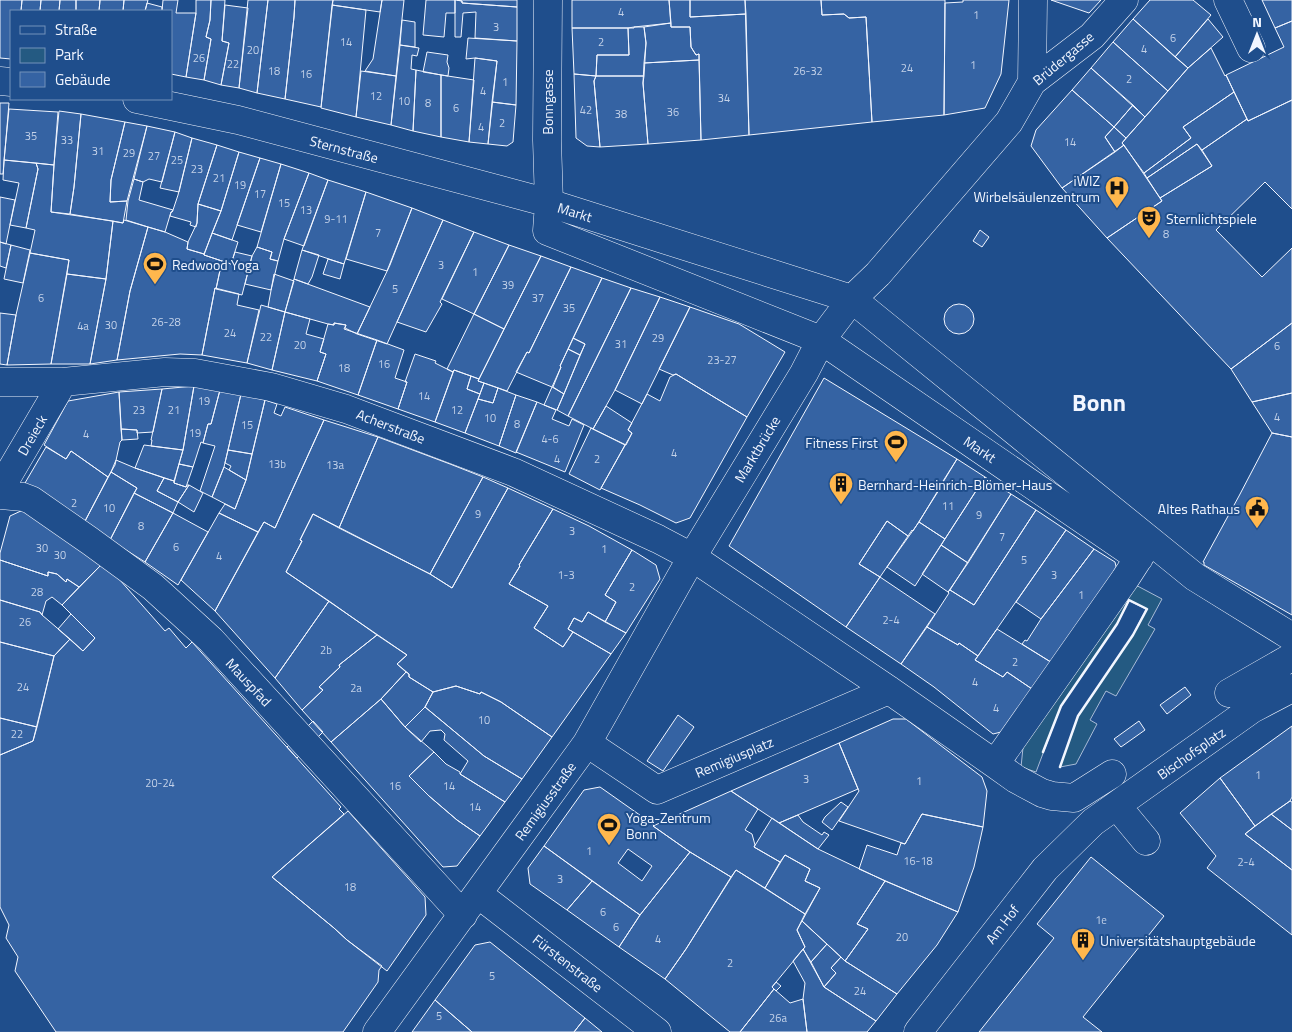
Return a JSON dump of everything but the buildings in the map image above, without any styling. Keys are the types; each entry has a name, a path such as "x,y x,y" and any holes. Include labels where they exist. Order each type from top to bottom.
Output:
{"street":[{"name":"Bonngasse","path":"548,0 547,140 550,204"},
{"path":"1032,82 1033,0"},
{"name":"Brüdergasse","path":"852,298 878,274 1009,122 1032,82 1092,36 1124,0"},
{"path":"1228,0 1251,48"},
{"name":"Sternstraße","path":"142,100 238,120 550,204"},
{"name":"Markt","path":"1138,559 852,298 550,204 547,231 821,340 1138,559 1195,577 1292,637"},
{"path":"821,340 852,298"},
{"name":"Marktbrücke","path":"692,557 804,373 821,340"},
{"name":"Acherstraße","path":"67,382 165,372 195,373 271,387 346,409 513,472 658,539 692,557"},
{"path":"0,382 67,382"},
{"name":"Dreieck","path":"0,489 67,382"},
{"name":"Mauspfad","path":"0,495 23,497 31,500 153,587 211,640 471,904"},
{"path":"692,557 889,690 1016,779 1042,793 1074,798 1112,774"},
{"name":"Remigiusstraße","path":"378,1032 587,743 692,557"},
{"path":"995,764 1138,559"},
{"path":"1229,693 1292,657"},
{"name":"Bischofsplatz","path":"1093,822 1252,709 1292,688"},
{"name":"Remigiusplatz","path":"587,743 657,790 889,690"},
{"path":"1117,806 1146,840"},
{"name":"Am Hof","path":"918,1032 1045,869 1093,822"},
{"name":"Fürstenstraße","path":"471,904 656,1032"}],"green space":[{"path":"1130,582 1162,599 1148,625 1155,629 1116,696 1106,691 1090,720 1097,724 1076,764 1060,767 1078,716 1133,635 1146,609 1129,601 1117,624 1061,706 1036,772 1021,767 1024,738"}],"wall":[{"path":"1043,752 1061,706 1117,624 1129,600 1147,609 1133,635 1078,716 1060,767"}],"place":[{"name":"iWIZ Wirbelsäulenzentrum","path":"1117,209"},
{"name":"Sternlichtspiele","path":"1149,239"},
{"name":"Redwood Yoga","path":"155,285"},
{"name":"Fitness First","path":"896,463"},
{"name":"Bernhard-Heinrich-Blömer-Haus","path":"841,505"},
{"name":"Altes Rathaus","path":"1257,529"},
{"name":"Yoga-Zentrum Bonn","path":"609,846"},
{"name":"Universitätshauptgebäude","path":"1083,961"}],"district":[{"name":"Bonn","path":"1099,402"}]}
